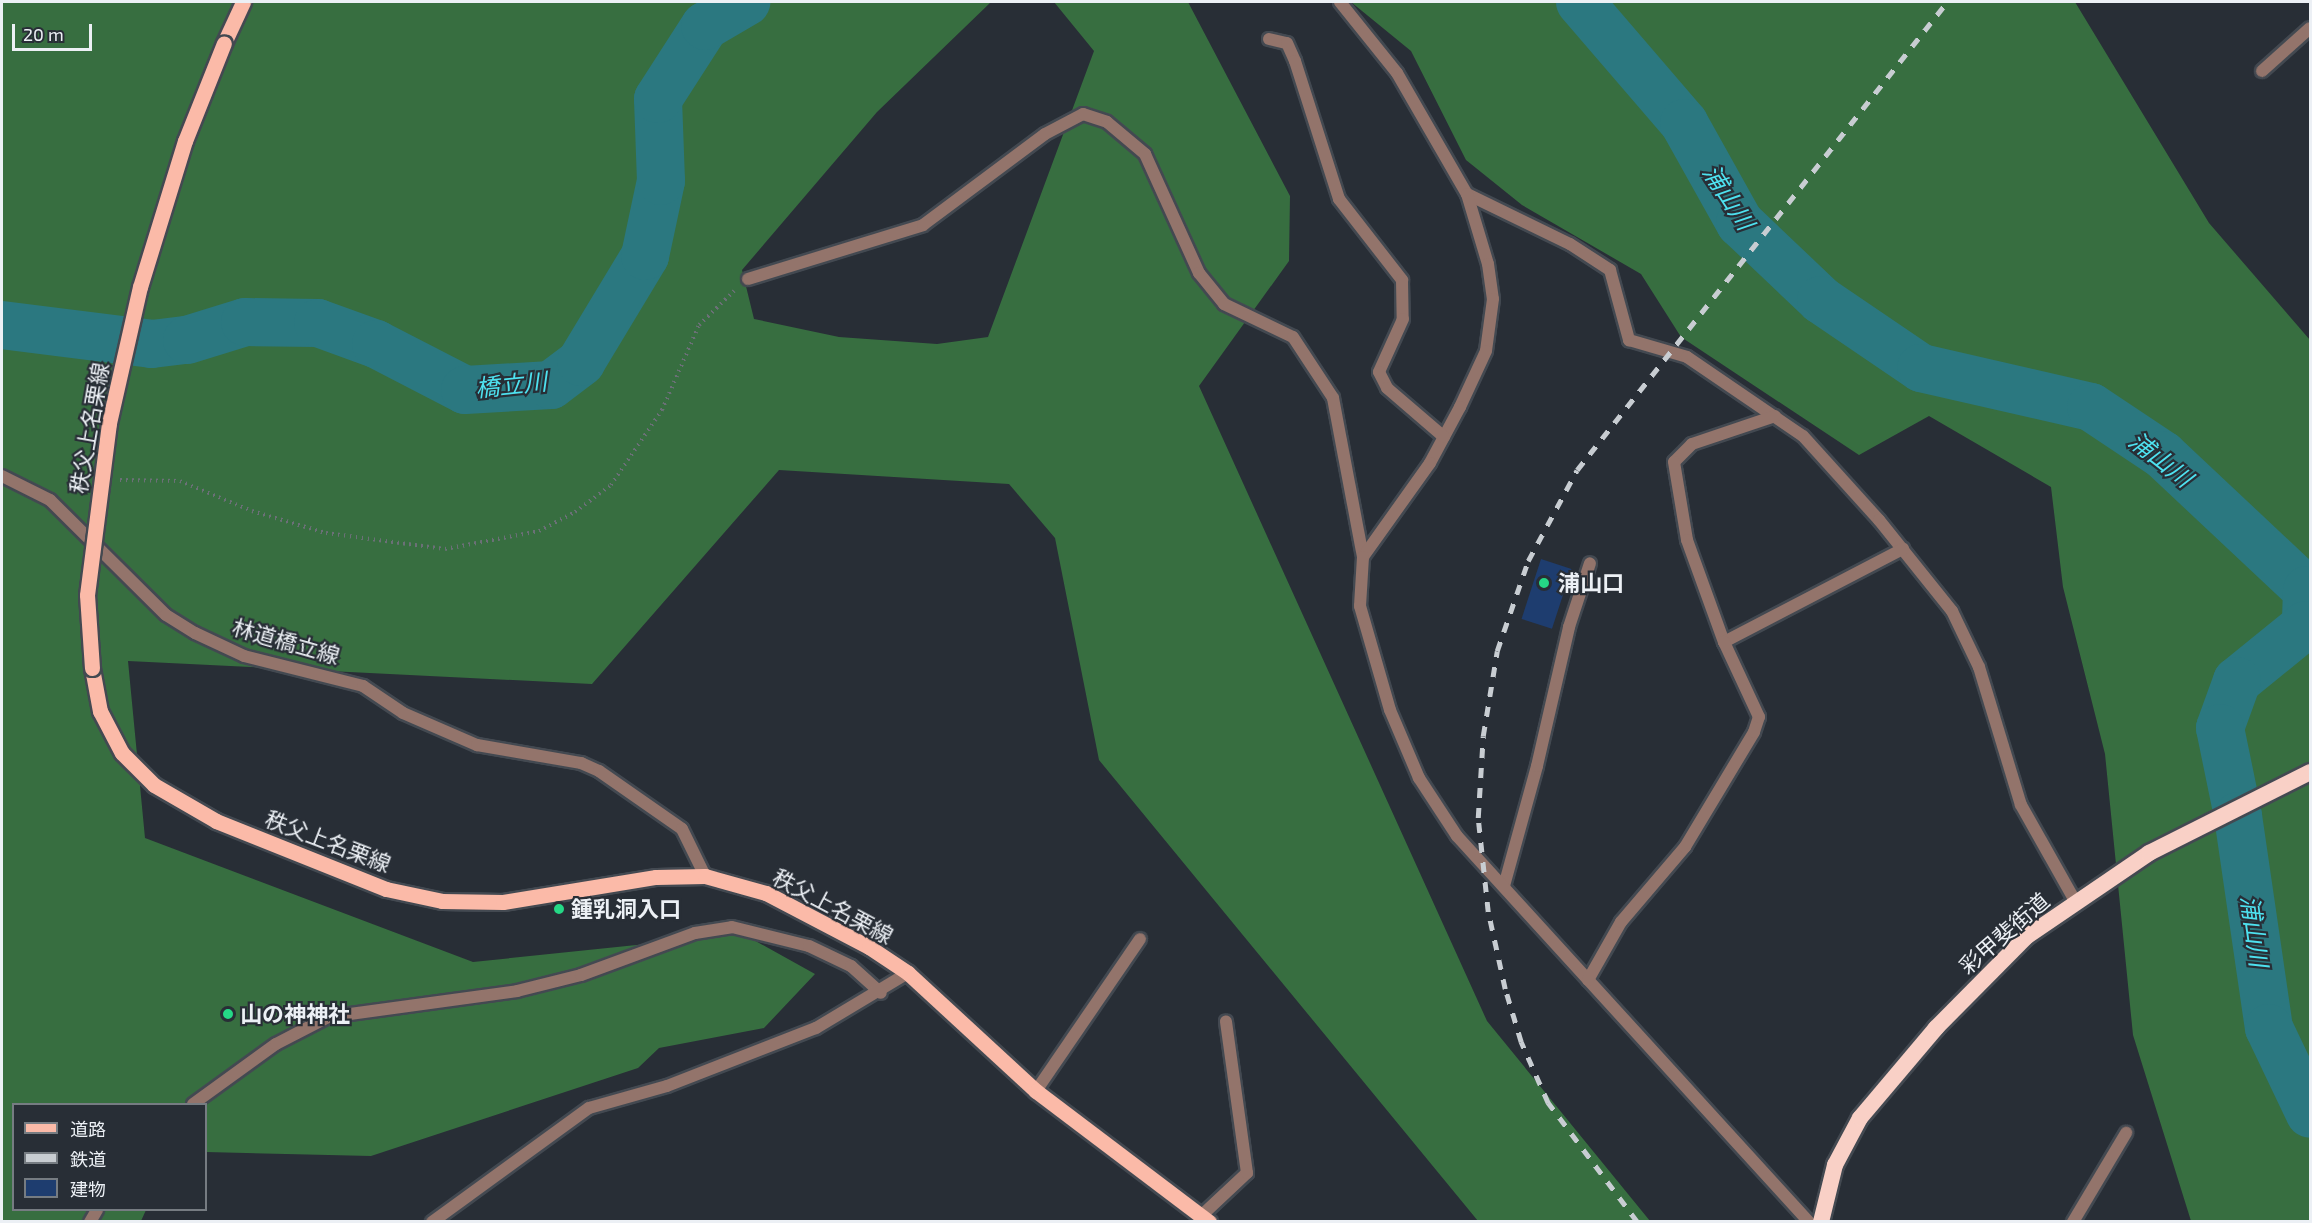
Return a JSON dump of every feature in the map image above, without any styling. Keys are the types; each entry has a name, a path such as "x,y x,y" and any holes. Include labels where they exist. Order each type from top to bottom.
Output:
{"highway":[{"name":"彩甲斐街道","path":"1821,1221 1835,1165 1860,1118 1893,1076 1991,970 2075,901 2149,853 2310,772"}],"main road":[{"name":"秩父上名栗線","path":"243,2 184,141 140,287 109,423 87,595 92,668 100,711 122,753 154,785 216,821 386,889 442,901 503,902 656,877 705,876 766,893 869,947 908,973 1036,1091 1205,1219"}],"street":[{"path":"1340,2 1397,73 1467,194 1488,264 1493,299 1486,351 1444,437 1363,556"},
{"path":"2262,70 2310,28"},
{"path":"1269,39 1287,43 1291,52 1330,161 1339,199 1402,280 1402,319 1379,372 1387,388 1444,437"},
{"path":"748,279 923,225 1045,134 1083,114 1107,122 1145,154 1199,273 1224,304 1293,337 1333,398 1363,556 1360,606 1390,710 1426,788 1457,836 1809,1221"},
{"path":"1467,194 1570,244 1610,270 1629,340 1687,357 1803,435 1903,549 1952,611 1978,667 2021,805 2075,901"},
{"path":"1588,980 1620,922 1685,847 1754,732 1759,717 1724,642 1687,540 1674,462 1692,444 1775,416"},
{"name":"林道橋立線","path":"2,476 51,500 166,615 195,633 244,656 363,686 403,713 477,745 581,764 599,771 682,829 705,876"},
{"path":"1724,642 1903,549"},
{"path":"1504,886 1537,766 1569,627 1590,563"},
{"path":"194,1103 276,1044 328,1017 517,991 581,975 695,933 732,927 809,946 851,966 881,993"},
{"path":"1036,1091 1140,939"},
{"path":"432,1221 590,1108 667,1086 816,1028 881,993 908,973"},
{"path":"1205,1219 1247,1173 1226,1021"},
{"path":"2073,1221 2126,1133"}],"path":[{"path":"117,480 180,481 252,512 326,533 445,549 539,531 575,512 610,485 662,410 699,325 748,279"}],"green space":[{"path":"2,2 991,2 877,112 742,270 754,319 839,337 937,344 988,337 1094,51 1054,2 1188,2 1290,196 1289,261 1199,386 1487,1021 1650,1221 1478,1221 1099,760 1055,538 1009,484 779,470 592,684 128,661 145,838 473,962 743,934 815,974 764,1028 659,1048 638,1068 371,1156 207,1152 207,1103 12,1103 12,1211 146,1211 141,1221 2,1222"},
{"path":"1351,2 2075,2 2209,223 2310,340 2310,1221 2191,1221 2133,1035 2105,754 2063,587 2051,487 1929,416 1859,455 1681,337 1641,274 1522,205 1466,160 1411,51"}],"building":[{"path":"1541,559 1571,569 1552,629 1522,619"}],"waterway":[{"name":"橋立川","path":"2,325 152,344 187,340 245,322 318,323 376,344 465,390 551,385 581,362 645,256 661,181 658,99 705,26 746,2"},
{"name":"浦山川","path":"1580,2 1684,123 1740,223 1821,300 1921,368 2091,407 2163,455 2307,590 2306,625 2237,681 2220,728 2238,816 2269,1028 2310,1114"}],"railway":[{"path":"1637,1222 1548,1103 1521,1042 1505,989 1488,912 1478,818 1483,736 1497,651 1528,561 1577,470 1947,2"}],"place":[{"name":"浦山口","path":"1544,583"},
{"name":"鍾乳洞入口","path":"559,909"},
{"name":"山の神神社","path":"228,1014"}]}
